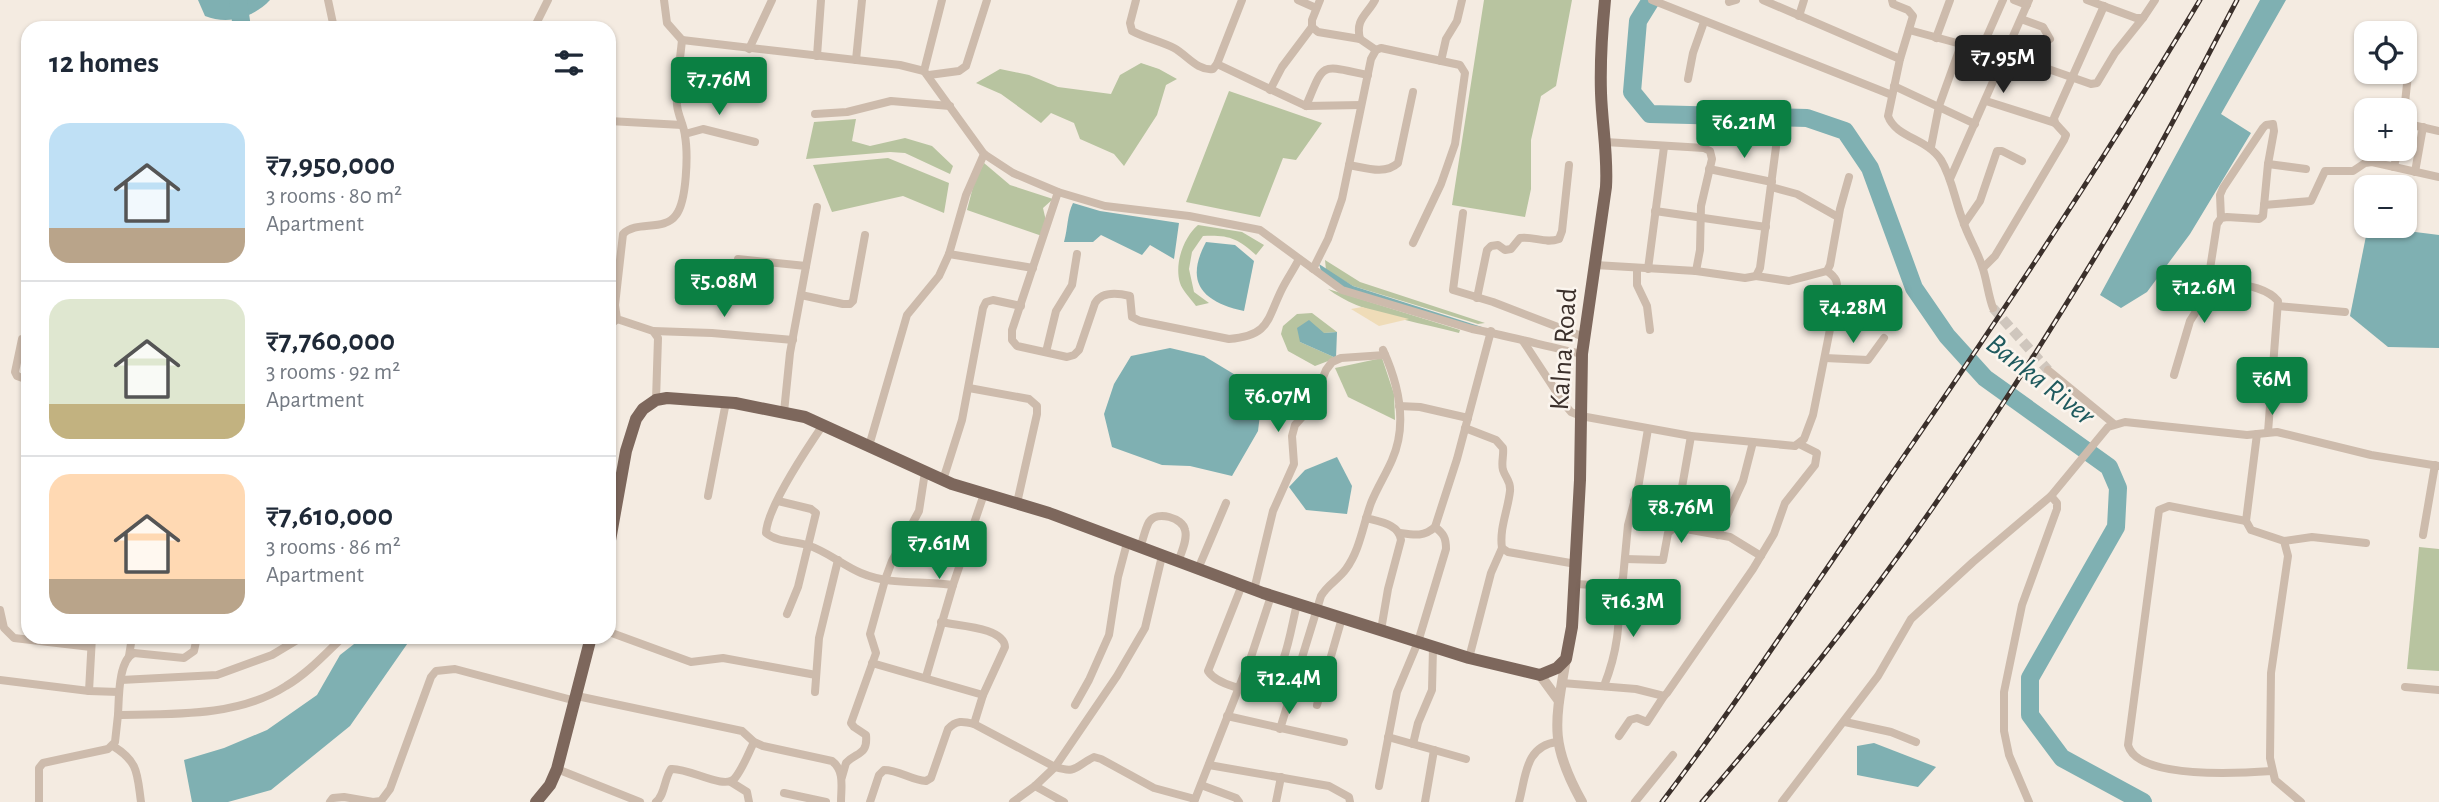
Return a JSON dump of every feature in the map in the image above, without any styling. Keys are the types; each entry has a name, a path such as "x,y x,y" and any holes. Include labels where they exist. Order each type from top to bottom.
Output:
{"main road":[{"name":"Kalna Road","path":"1566,659 1572,627 1575,584 1582,354 1606,187 1601,59 1605,0"},
{"path":"616,509 630,434 636,419 656,400 683,398 726,402 784,412 823,425 943,480 1017,503 1271,596 1433,647 1540,675 1566,659"},
{"path":"536,802 550,785 557,769 589,644"}],"street":[{"path":"328,0 332,21"},
{"path":"538,21 548,0"},
{"path":"664,0 667,23 682,40 900,65 927,73 959,71 966,66 987,0"},
{"path":"749,49 772,0"},
{"path":"817,56 821,0"},
{"path":"856,60 862,0"},
{"path":"942,0 927,73 984,154 1013,173 1058,192 1105,206 1189,216 1260,230 1342,289 1472,329 1491,331 1582,354"},
{"path":"1136,0 1130,23 1132,30 1176,49 1199,66 1213,69 1242,0"},
{"path":"1270,90 1282,67 1312,27 1318,4 1298,0"},
{"path":"1360,39 1360,20 1375,0"},
{"path":"1441,61 1446,39 1458,21 1462,0"},
{"path":"1652,0 1704,22 1939,106 1975,124"},
{"path":"1763,0 1900,59"},
{"path":"1799,16 1804,0"},
{"path":"1892,0 1894,4 1912,13 1888,116 1891,124 1898,130 1931,147 1950,178 1964,224 1983,268 1993,308"},
{"path":"1936,38 1950,0"},
{"path":"1981,50 2003,0"},
{"path":"1950,178 2028,3 2014,0"},
{"path":"2087,0 2102,3 2136,18 2143,18"},
{"path":"1909,30 2031,62 2091,84 2097,83 2115,53 2155,0"},
{"path":"2055,123 2056,113 2102,3"},
{"path":"2021,19 2043,27 2050,39"},
{"path":"1688,79 1704,22"},
{"path":"1312,27 1318,32 1360,39 1376,50 1387,48 1460,65 1465,73 1455,144 1441,184 1413,243"},
{"path":"616,295 622,234 634,227 665,223 676,217 682,204 687,155 677,102 682,40"},
{"path":"1931,147 1939,106 1961,45"},
{"path":"1313,269 1328,239 1342,199 1371,59 1376,50"},
{"path":"1217,64 1306,106 1361,106"},
{"path":"1306,106 1322,71 1334,68 1368,75"},
{"path":"1349,165 1385,170 1392,169 1398,163 1413,92"},
{"path":"815,114 847,112 891,101 950,106"},
{"path":"1983,268 1995,256 2066,135 2055,123 1986,101"},
{"path":"616,121 682,125"},
{"path":"2174,375 2190,321 2204,299 2217,224 2221,218 2220,195 2263,128 2270,124 2274,126 2267,164 2263,216 2259,219 2227,216 2221,218"},
{"path":"2417,126 2439,131"},
{"path":"2415,172 2423,127"},
{"path":"685,134 703,129 755,142"},
{"path":"1605,142 1710,150 1712,159 1699,216 1700,250 1696,271"},
{"path":"1648,269 1664,147"},
{"path":"1756,276 1760,268 1776,147"},
{"path":"1964,224 1980,201 1997,151 2003,151 2022,161"},
{"path":"869,446 907,315 928,291 949,254 966,195 984,154"},
{"path":"2394,167 2395,161"},
{"path":"2264,205 2311,201 2325,171 2353,171 2365,163 2372,162 2439,177"},
{"path":"2267,164 2306,169"},
{"path":"1476,298 1487,250 1491,246 1498,245 1505,250 1511,249 1520,238 1549,242 1559,239 1569,165"},
{"path":"1709,169 1735,173 1797,194 1838,217"},
{"path":"1827,271 1849,177"},
{"path":"1058,192 1012,330 1012,340 1017,345 1067,357 1074,355 1079,350 1095,303 1099,296 1104,294 1130,296 1132,317 1140,321 1229,339 1240,338 1263,328 1270,320 1299,259"},
{"path":"784,412 793,340 817,208"},
{"path":"1655,211 1766,227"},
{"path":"1463,213 1452,287 1456,292 1584,337"},
{"path":"801,295 850,304 853,301 864,235"},
{"path":"949,254 1033,268"},
{"path":"1046,352 1056,311 1072,285 1077,254"},
{"path":"738,258 806,266"},
{"path":"1523,341 1565,405 1571,412 1581,416 1690,436 1791,446 1804,439 1813,415 1825,358 1838,283 1835,276 1827,271 1789,281 1696,271 1595,265"},
{"path":"1637,269 1637,285 1647,306 1650,330"},
{"path":"2210,269 2215,279 2261,290 2273,295 2278,301 2268,432"},
{"path":"943,480 962,420 983,308 986,302 993,300 1021,306"},
{"path":"2278,306 2345,312"},
{"path":"616,312 617,319 653,331 793,340"},
{"path":"653,331 659,338 656,400"},
{"path":"1400,533 1420,536 1428,534 1435,527 1491,331"},
{"path":"1825,358 1868,360 1884,338"},
{"path":"21,344 15,372 21,377"},
{"path":"1280,729 1321,596 1345,570 1354,555 1366,518 1393,457 1398,437 1399,406 1393,373 1384,353 1341,358 1332,362 1326,370 1311,408 1295,425 1292,436 1294,464 1273,512 1248,588 1208,671 1212,677 1239,687 1265,691 1282,661 1297,604"},
{"path":"2048,370 2111,426"},
{"path":"969,388 1029,399 1037,406 1017,503"},
{"path":"708,496 726,402"},
{"path":"1399,406 1420,407 1468,418"},
{"path":"1782,802 1878,676 1911,620 1973,562 2051,496 2111,426 2125,422 2210,432 2277,432 2371,455 2437,466 2423,535"},
{"path":"823,425 808,446 766,522 766,533 772,538 807,545 860,573 885,580 898,583 929,581 953,585"},
{"path":"1465,428 1496,440 1503,448 1502,465 1510,490 1501,538 1502,548 1491,573 1469,658"},
{"path":"1604,686 1619,638 1620,584 1623,578 1628,525 1648,429"},
{"path":"2257,434 2246,520 2251,530 2284,541 2312,537 2366,543"},
{"path":"1675,527 1690,436"},
{"path":"1718,535 1743,481 1753,442"},
{"path":"1619,736 1630,719 1637,718 1647,722 1761,556 1774,534 1785,503 1818,459 1813,450 1798,444"},
{"path":"841,802 845,763 862,753 866,741 866,735 851,723 873,663 875,647 870,634 892,561 919,511 925,472"},
{"path":"926,677 941,622 984,494"},
{"path":"2029,802 2009,755 2004,730 2004,692 2022,605 2057,509 2057,503 2051,496"},
{"path":"778,501 811,509 816,513 798,587 787,614"},
{"path":"1634,501 1678,507"},
{"path":"1198,569 1226,503"},
{"path":"2246,520 2169,506 2159,510 2128,745 2135,757 2150,765 2171,770 2235,774 2272,771"},
{"path":"1140,548 1149,522 1154,517 1180,521 1185,527 1186,536 1178,562"},
{"path":"1366,518 1395,527 1401,540 1390,579 1381,630"},
{"path":"1380,786 1396,692 1418,642 1446,549 1446,539 1435,527"},
{"path":"1625,559 1661,562 1665,557 1668,533 1675,527 1735,540 1761,556"},
{"path":"2284,541 2288,568 2271,673 2272,771 2275,780 2284,790 2301,802"},
{"path":"1075,705 1109,635 1126,543"},
{"path":"1502,548 1508,552 1576,564"},
{"path":"1013,802 1055,767 1088,723 1140,639 1162,556"},
{"path":"815,692 821,623 838,560"},
{"path":"1575,584 1620,584"},
{"path":"870,802 879,775 884,770 926,781 931,778 948,729 953,723 962,721 974,724 1055,767 1067,771 1076,770 1094,757 1154,788 1195,800 1271,596"},
{"path":"0,610 4,628 15,638 21,639"},
{"path":"1317,705 1342,618"},
{"path":"941,622 975,627 1000,635 1005,640 974,724"},
{"path":"616,635 691,662 723,658 816,675"},
{"path":"66,644 91,647"},
{"path":"89,691 91,644"},
{"path":"39,802 39,773 43,763 77,757 113,746 121,680 131,644"},
{"path":"129,656 134,653 184,658 194,651 196,644"},
{"path":"121,680 217,675 272,654 290,644"},
{"path":"118,715 177,713 241,706 284,688 304,674 336,644"},
{"path":"1413,744 1418,723 1432,690 1433,647"},
{"name":"Kalna Road","path":"1566,659 1559,701 1557,742 1578,801"},
{"path":"873,663 983,695"},
{"path":"330,802 333,798 344,796 381,801 390,789 431,677 436,671 454,669 576,699 742,731 763,746 831,761 838,766 842,776"},
{"path":"1540,675 1559,701"},
{"path":"0,680 119,697"},
{"path":"1562,683 1636,689 1664,696"},
{"path":"2405,687 2439,690"},
{"path":"1227,716 1344,742"},
{"path":"1845,722 1891,732 1916,742"},
{"path":"1388,737 1466,758"},
{"path":"656,802 660,799 671,769 680,768 727,784 732,782 754,742"},
{"path":"1519,802 1530,757 1544,743 1557,742"},
{"path":"113,746 134,762 141,802"},
{"path":"1425,802 1434,750"},
{"path":"1635,802 1673,755"},
{"path":"1209,765 1329,786 1349,797 1350,802"},
{"path":"557,769 640,802"},
{"path":"1276,802 1281,777"},
{"path":"732,782 747,792 749,802"},
{"path":"1201,785 1236,798 1239,802"},
{"path":"1035,786 1064,802"},
{"path":"784,793 827,802"}],"green space":[{"path":"1484,0 1572,0 1556,86 1541,96 1531,140 1531,189 1525,217 1452,205"},
{"path":"1141,63 1177,79 1166,85 1157,115 1124,166 1114,154 1080,139 1074,123 1051,113 1041,123 1001,94 976,83 1000,69 1029,75 1058,87 1111,94 1120,75"},
{"path":"1229,91 1322,123 1296,160 1283,158 1260,217 1186,202"},
{"path":"856,119 852,141 870,146 905,138 932,146 953,166 950,174 905,153 806,159 814,122"},
{"path":"888,158 949,183 944,213 903,196 832,212 813,165"},
{"path":"984,163 1010,185 1053,199 1043,208 1046,221 1042,236 967,210 974,183"},
{"path":"1198,225 1242,232 1264,245 1256,255 1232,239 1203,236 1192,252 1189,269 1194,292 1209,303 1196,306 1181,286 1178,267 1185,243"},
{"path":"1325,260 1360,282 1485,323 1478,324 1353,286 1326,270"},
{"path":"1328,289 1460,330 1459,333 1373,311 1341,298"},
{"path":"1312,313 1337,332 1324,333 1300,342 1336,358 1315,366 1288,351 1281,334 1283,326 1297,314"},
{"path":"1382,358 1394,394 1395,420 1348,397 1335,368"},
{"path":"2419,547 2439,549 2439,671 2407,669"}],"sand":[{"path":"1362,307 1409,319 1379,326 1351,309"}],"water":[{"path":"198,0 270,0 248,15 222,20 205,16"},
{"path":"2260,0 2286,0 2221,114 2251,133 2190,234 2147,292 2121,308 2100,295"},
{"path":"1073,203 1100,211 1179,223 1174,259 1150,245 1142,255 1101,235 1093,242 1064,242"},
{"path":"2417,232 2439,235 2439,348 2388,347 2350,316 2366,238 2417,238"},
{"path":"1206,242 1235,245 1254,261 1244,311 1218,302 1201,288 1197,269"},
{"path":"1319,264 1353,286 1482,327 1478,329 1345,289 1321,271"},
{"path":"1309,320 1324,333 1337,332 1336,358 1300,342 1297,328"},
{"path":"1170,348 1204,356 1242,379 1261,406 1258,431 1232,476 1190,466 1162,465 1112,447 1104,414 1114,384 1131,356"},
{"path":"1337,457 1352,486 1347,514 1306,510 1289,487 1305,470"},
{"path":"354,644 407,644 350,726 271,790 228,802 192,802 184,760 224,748 267,730 317,695 340,655"},
{"path":"1874,743 1936,767 1918,787 1857,775 1857,746"}],"waterway":[{"path":"238,0 241,21"},
{"name":"Banka River","path":"1651,0 1638,21 1632,92 1650,114 1807,118 1845,131 1870,168 1914,288 1947,336 1985,378 2109,467 2118,488 2116,527 2030,678 2030,715 2062,758 2143,802"}],"tunnel":[{"path":"1993,308 2048,370"}],"railway":[{"path":"1662,802 1764,661 1992,326 2119,132 2200,0"},
{"path":"1702,802 1845,627 1966,459 2030,362 2121,214 2237,0"}]}
